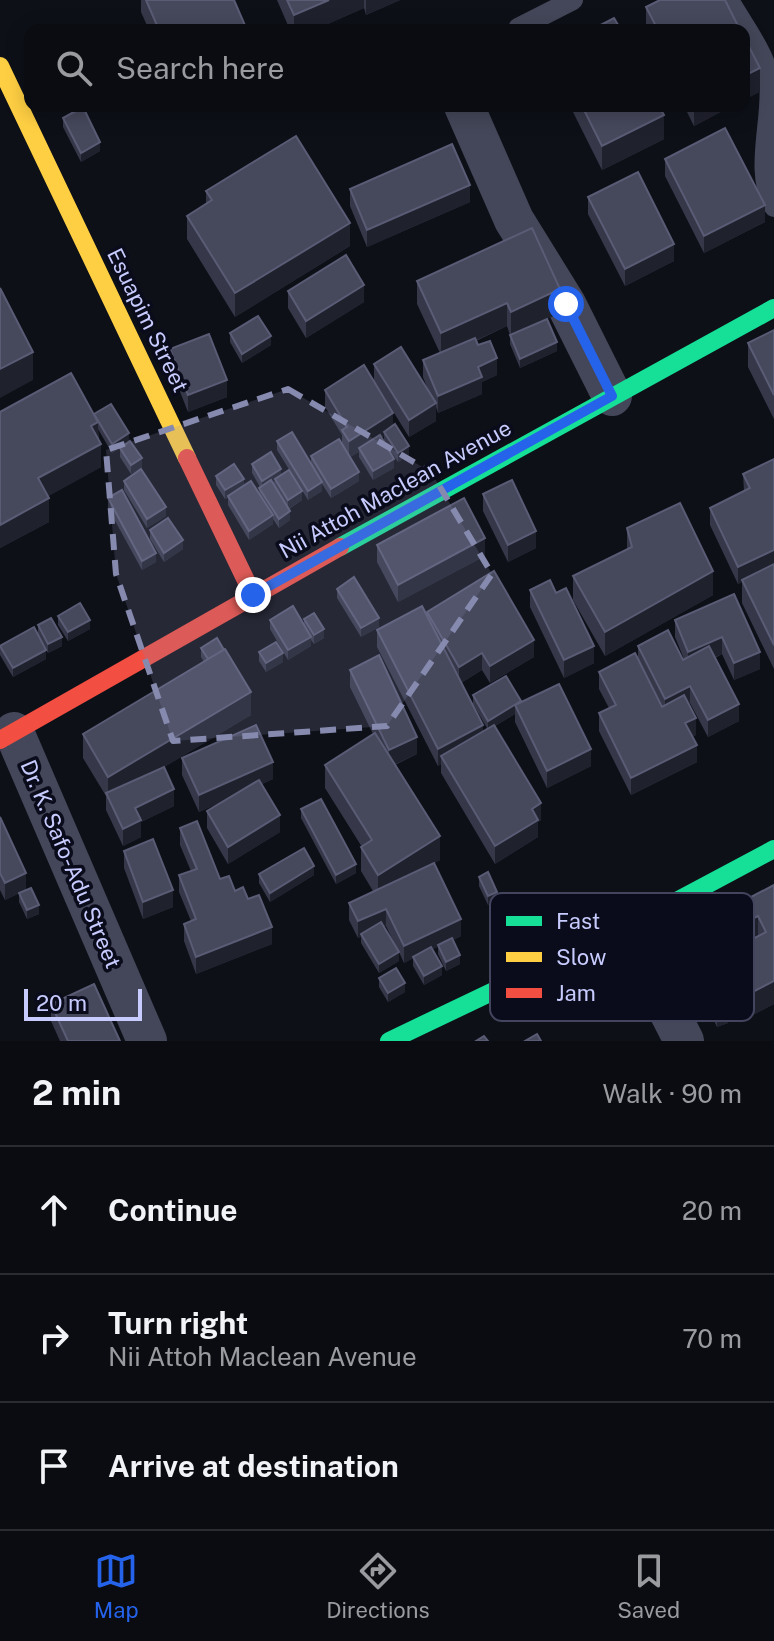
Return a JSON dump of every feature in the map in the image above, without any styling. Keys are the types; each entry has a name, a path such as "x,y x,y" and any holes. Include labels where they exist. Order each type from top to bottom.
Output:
{"street":[{"name":"Esuapim Street","path":"0,66 253,595"},
{"path":"467,112 514,220 566,304 612,396"},
{"name":"Nii Attoh Maclean Avenue","path":"7,736 253,595 774,308"},
{"name":"Dr. K. Safo-Adu Street","path":"7,736 147,1041"},
{"path":"692,893 774,849"},
{"path":"389,1041 490,993"},
{"path":"674,1021 684,1041"}],"lane":[{"path":"526,24 573,0"},
{"path":"729,0 742,24"},
{"path":"750,38 769,73 772,105 765,173 774,207"}],"highlighted area":[{"path":"288,389 431,472 492,574 387,726 173,741 116,574 106,450"}],"building":[{"path":"146,0 234,0 244,24 156,24"},
{"path":"287,0 329,0 294,15"},
{"path":"660,0 725,0 737,24 655,24 646,7"},
{"path":"614,18 618,24 602,24"},
{"path":"750,49 760,68 750,73"},
{"path":"74,112 85,112 100,142 81,153 63,118"},
{"path":"585,112 662,112 664,115 602,146"},
{"path":"725,128 765,205 704,236 665,159"},
{"path":"296,136 350,223 235,293 187,216 212,200 206,191"},
{"path":"452,144 470,185 367,230 350,189"},
{"path":"638,172 674,244 625,269 588,197"},
{"path":"532,228 560,289 511,312 507,303 441,333 417,281"},
{"path":"346,255 364,285 306,321 288,291"},
{"path":"0,288 33,352 0,369"},
{"path":"258,316 271,336 242,354 230,333"},
{"path":"547,319 557,342 520,359 510,335"},
{"path":"774,330 774,395 748,343"},
{"path":"209,334 227,380 188,395 170,349"},
{"path":"475,338 478,345 490,341 497,358 478,367 482,377 438,396 423,360"},
{"path":"401,347 436,403 409,420 374,364"},
{"path":"364,365 393,413 349,441 342,430 347,427 325,390"},
{"path":"71,373 98,422 91,426 101,444 38,478 49,498 0,525 0,412"},
{"path":"111,404 129,433 112,444 94,414"},
{"path":"395,424 409,446 398,453 384,432"},
{"path":"292,432 322,482 308,491 277,441"},
{"path":"380,435 394,459 373,471 359,448"},
{"path":"339,439 359,472 331,489 311,456"},
{"path":"130,441 142,458 131,465 120,448"},
{"path":"271,452 281,469 262,481 252,464"},
{"path":"774,459 774,550 738,567 710,508 750,488 743,474"},
{"path":"234,464 244,479 225,490 216,476"},
{"path":"141,469 166,507 147,519 124,481"},
{"path":"289,470 302,491 288,500 275,479"},
{"path":"271,480 290,511 279,519 259,488"},
{"path":"512,480 536,531 508,545 483,494"},
{"path":"251,481 273,515 249,531 228,496"},
{"path":"122,490 156,553 142,561 108,498"},
{"path":"464,498 485,538 398,585 377,545"},
{"path":"680,503 713,571 605,632 573,576 632,547 627,528"},
{"path":"168,518 183,540 164,553 150,530"},
{"path":"774,564 774,645 742,580"},
{"path":"494,571 534,640 490,666 482,653 459,667 427,612"},
{"path":"354,577 379,618 361,628 337,589"},
{"path":"550,580 556,593 566,588 594,646 564,660 530,590"},
{"path":"734,594 760,652 734,663 722,637 688,652 675,620"},
{"path":"80,603 90,620 68,632 58,616"},
{"path":"293,606 311,637 288,650 270,620"},
{"path":"422,606 483,725 438,749 377,630"},
{"path":"314,613 324,629 314,635 304,619"},
{"path":"51,618 62,637 48,644 38,625"},
{"path":"34,627 46,650 13,668 0,646"},
{"path":"668,630 683,660 709,646 739,704 708,720 690,686 665,699 638,646"},
{"path":"217,638 224,650 208,659 201,648"},
{"path":"276,642 283,653 266,663 259,652"},
{"path":"225,649 251,692 108,777 83,734"},
{"path":"635,653 662,707 684,695 696,718 685,723 697,745 631,778 599,713 616,705 599,672"},
{"path":"379,655 417,737 389,750 350,670"},
{"path":"506,676 521,701 488,721 473,695"},
{"path":"559,684 591,749 547,771 515,705"},
{"path":"256,725 273,762 199,795 182,758"},
{"path":"494,725 541,803 532,809 538,820 495,846 441,756"},
{"path":"375,733 440,836 378,875 361,847 372,840 325,765"},
{"path":"164,767 174,789 135,808 141,820 123,829 106,793"},
{"path":"259,780 280,815 228,847 207,811"},
{"path":"321,799 356,864 336,875 301,809"},
{"path":"0,817 26,873 5,883 0,873"},
{"path":"197,821 220,879 229,876 235,891 243,887 248,899 259,895 272,927 196,957 184,924 196,919 179,875 197,869 180,828"},
{"path":"153,839 173,890 143,902 124,851"},
{"path":"304,848 314,866 270,893 259,874"},
{"path":"434,863 461,919 404,946 386,909 358,921 349,903"},
{"path":"488,872 497,892 488,896 479,877"},
{"path":"774,885 774,981 754,991 754,938 766,932 758,916 754,918 754,895"},
{"path":"31,888 39,905 27,910 19,893"},
{"path":"381,922 399,952 379,964 361,934"},
{"path":"452,938 460,955 446,962 438,945"},
{"path":"431,947 442,966 424,976 413,957"},
{"path":"396,968 405,983 388,993 379,978"},
{"path":"94,984 120,1041 68,1041 51,1004"},
{"path":"537,1034 541,1041 525,1041"}],"traffic: fast":[{"path":"340,547 774,308"},
{"path":"692,893 774,849"},
{"path":"389,1041 490,993"}],"traffic: slow":[{"path":"0,66 187,458"}],"traffic: jam":[{"path":"187,458 253,595"},
{"path":"0,740 340,547"}],"route":[{"path":"253,595 612,396 566,304"}]}
